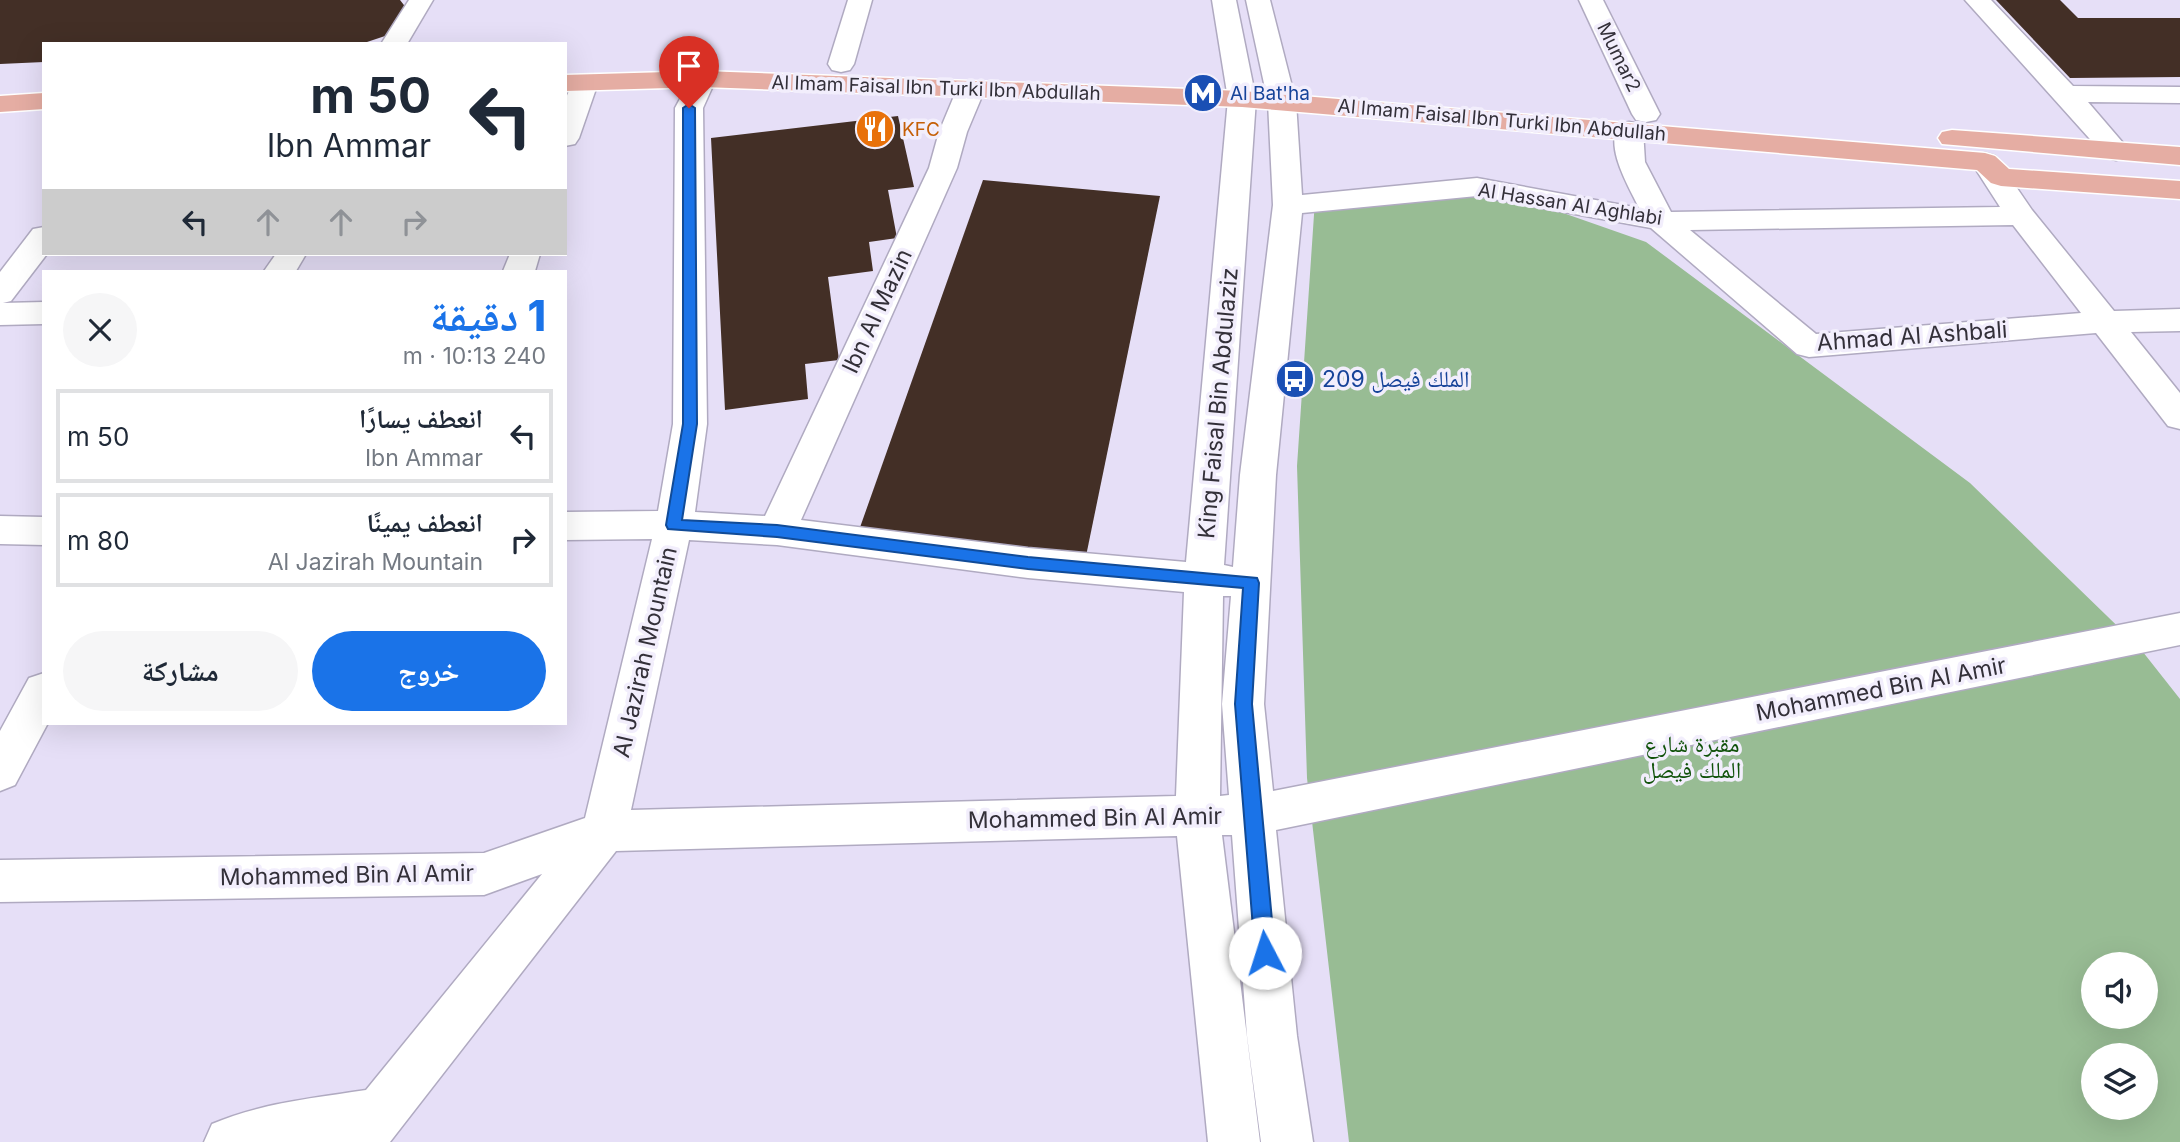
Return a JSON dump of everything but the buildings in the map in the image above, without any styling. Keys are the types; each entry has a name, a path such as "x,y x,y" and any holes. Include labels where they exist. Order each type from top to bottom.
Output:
{"main road":[{"name":"Al Imam Faisal Ibn Turki Ibn Abdullah","path":"572,78 841,64 1260,92 1638,122 2180,156"},
{"name":"Al Imam Faisal Ibn Turki Ibn Abdullah","path":"572,78 703,79 971,89 1260,92"},
{"path":"0,85 42,84"},
{"path":"0,104 42,101"},
{"name":"Al Imam Faisal Ibn Turki Ibn Abdullah","path":"1638,122 1985,162 2001,177 2180,190"}],"street":[{"path":"395,42 421,0"},
{"path":"841,64 860,0"},
{"name":"King Faisal Bin Abdulaziz","path":"1224,0 1260,92 1288,205 1258,475 1243,704 1272,1036 1287,1142"},
{"name":"King Faisal Bin Abdulaziz","path":"1234,1142 1197,816 1204,579 1260,92 1258,0"},
{"name":"Mumar2","path":"1591,0 1638,122"},
{"path":"1977,0 2116,151"},
{"path":"567,121 572,78"},
{"name":"Al Jazirah Mountain","path":"368,1128 604,831 674,525 690,424 689,108 703,79"},
{"name":"Ibn Al Mazin","path":"777,531 943,168 953,132 971,89"},
{"path":"2066,94 2180,95"},
{"name":"Ahmad Al Ashbali","path":"1638,122 1631,162 1661,221 1809,345 2105,322 2180,320"},
{"path":"1985,162 2021,216 2180,417"},
{"name":"Al Hassan Al Aghlabi","path":"1288,205 1477,187 1661,221 2021,216"},
{"path":"0,294 42,239"},
{"path":"0,314 42,313"},
{"path":"567,526 674,525 777,531 1028,563 1251,583"},
{"path":"0,530 42,531"},
{"name":"Mohammed Bin Al Amir","path":"0,881 484,874 604,831 1253,815 2180,629"},
{"path":"0,772 42,694"},
{"path":"230,1142 284,1128 368,1128"}],"green space":[{"name":"مقبرة شارع الملك فيصل","path":"1498,190 1646,242 1970,483 2139,647 2180,699 2180,1142 1349,1142 1307,778 1297,466 1315,200"}],"place":[{"name":"Al Bat'ha","path":"1203,93"},
{"name":"KFC","path":"875,129"},
{"name":"الملك فيصل 209","path":"1295,379"}],"route":[{"path":"689,108 690,424 674,525 777,531 1028,563 1251,583 1243,704 1265,953"}]}
